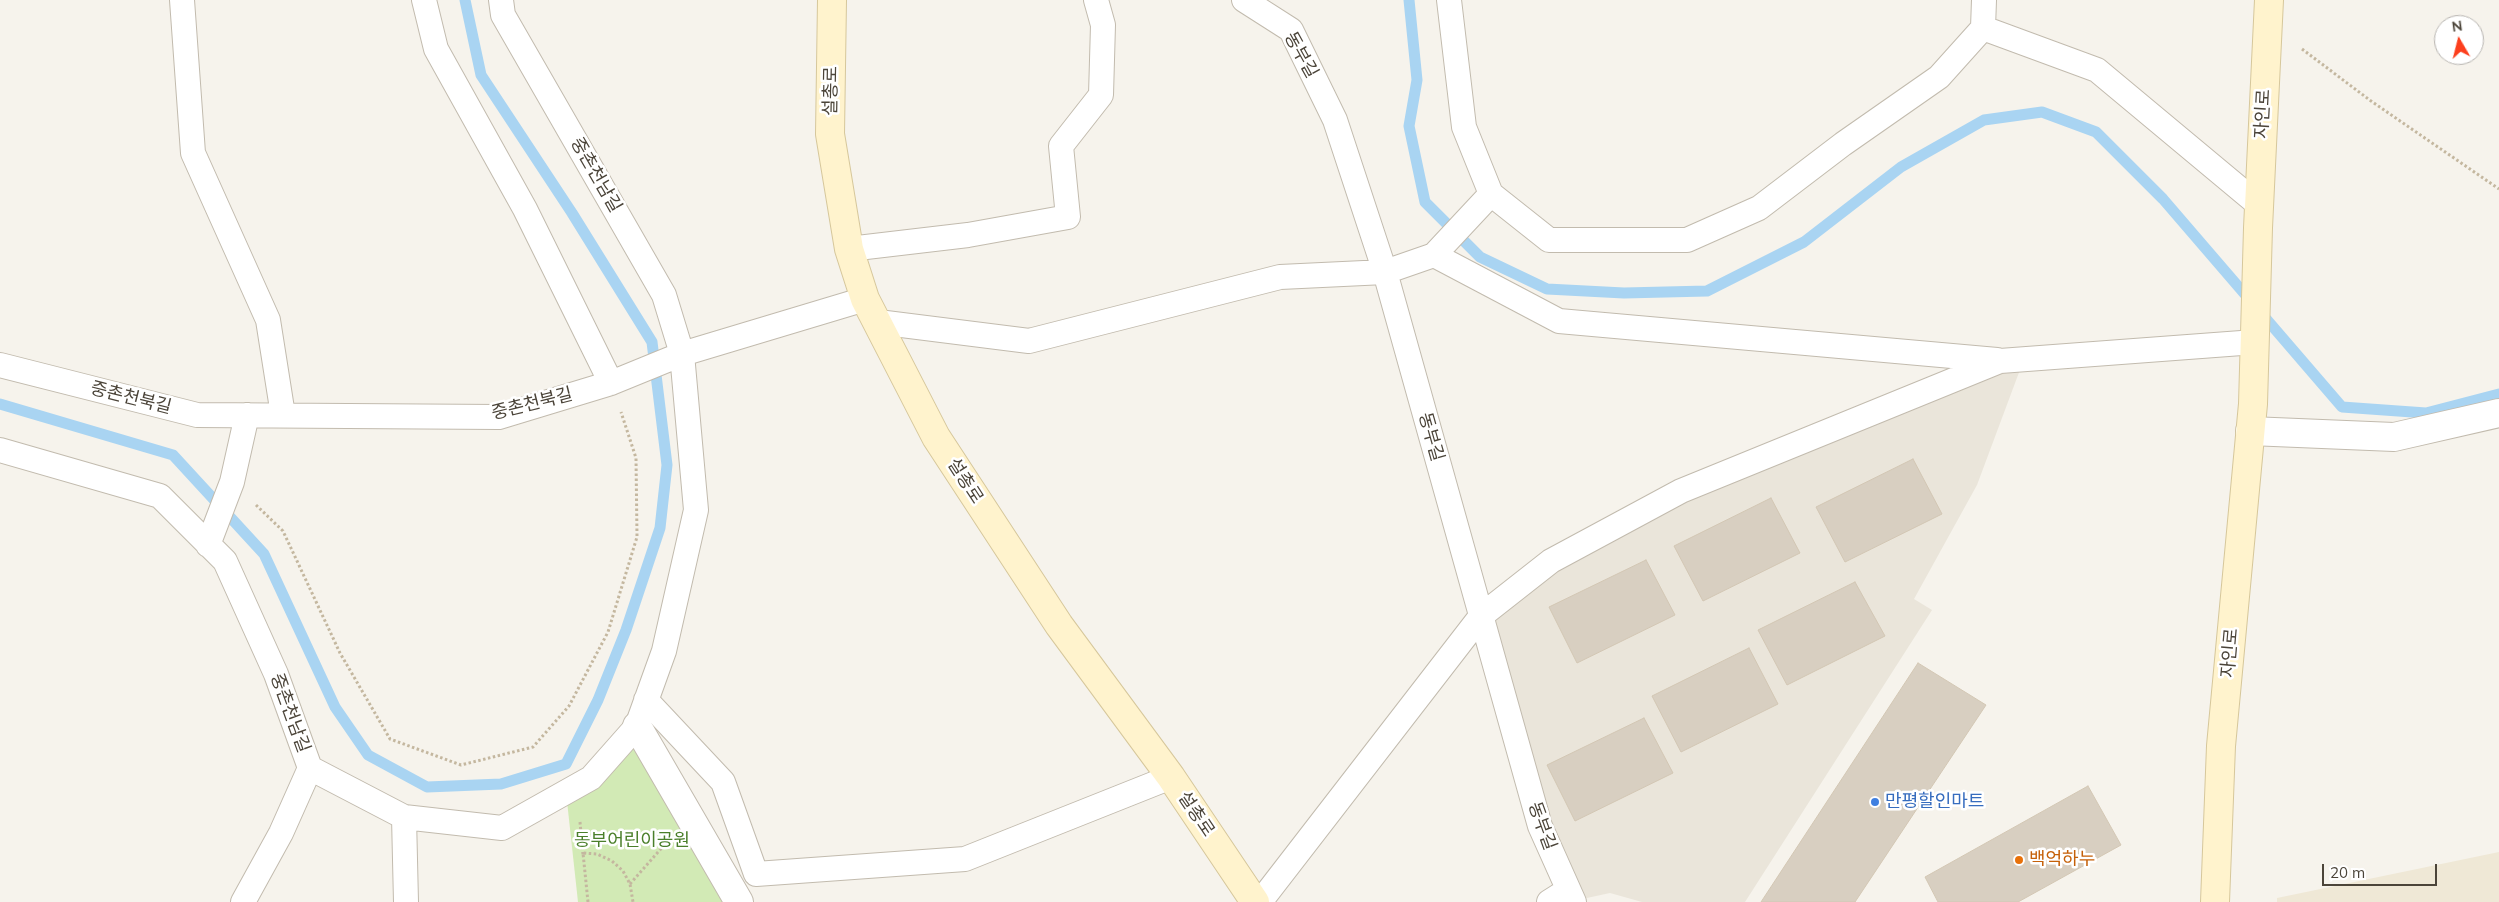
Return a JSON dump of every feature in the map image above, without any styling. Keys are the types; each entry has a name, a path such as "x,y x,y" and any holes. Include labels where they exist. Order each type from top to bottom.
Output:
{"main road":[{"name":"설총로","path":"832,0 830,134 849,249 871,311 936,437 1059,625 1170,777 1255,902"},
{"name":"자인로","path":"2215,902 2221,746 2253,404 2258,216 2268,12"}],"street":[{"path":"2250,431 2394,437 2499,413"},
{"path":"637,726 739,902"}],"lane":[{"path":"182,0 193,153 268,320 283,415"},
{"path":"424,0 436,49 525,209 611,383"},
{"name":"중촌천남길","path":"0,450 160,496 225,561 276,674 310,768 404,818 502,828 590,778 637,726 664,651 696,510 682,354 664,295 503,15 501,0"},
{"path":"849,249 968,235 1068,217 1061,146 1101,95 1103,25 1096,0"},
{"name":"동부길","path":"1244,0 1291,30 1335,120 1385,272 1540,826 1564,898"},
{"path":"1449,0 1464,127 1491,194 1549,240 1687,240 1759,208 1843,144 1939,77 1983,28 1984,0"},
{"path":"1983,28 2098,70 2258,216"},
{"path":"871,311 1029,341 1280,276 1385,272 1434,255 1491,194"},
{"path":"1434,255 1559,321 2000,361 2255,342"},
{"name":"중촌천북길","path":"0,365 197,415 499,417 611,383 682,354 871,311"},
{"path":"1260,902 1481,616 1551,561 1681,491 2000,361"},
{"path":"208,545 232,482 247,415"},
{"path":"646,700 723,782 756,874 965,859 1170,777"},
{"path":"243,902 281,833 310,768"},
{"path":"404,818 406,902"}],"path":[{"path":"2268,12 2371,101 2499,190"},
{"path":"232,482 283,531 340,653 390,739 461,766 534,747 569,706 608,632 637,537 636,458 611,383"},
{"path":"576,786 588,902"},
{"path":"630,884 689,817"},
{"path":"583,853 598,854 612,861 623,871 630,884 633,902"}],"shaded area":[{"path":"2024,359 1977,485 1914,599 1932,610 1745,902 1642,902 1610,893 1573,901 1481,616 1681,491"},
{"path":"2499,852 2499,902 2277,902 2277,898"}],"green space":[{"name":"동부어린이공원","path":"637,726 739,902 578,902 566,792"}],"building":[{"path":"1913,459 1942,514 1845,562 1816,507"},
{"path":"1771,498 1800,553 1703,601 1674,546"},
{"path":"1646,560 1675,615 1577,663 1549,607"},
{"path":"1855,582 1885,636 1787,685 1758,630"},
{"path":"1749,648 1778,704 1681,752 1652,696"},
{"path":"1918,663 1986,705 1855,902 1761,902"},
{"path":"1644,718 1673,773 1575,821 1547,765"},
{"path":"2088,786 2121,845 2018,902 1938,902 1925,877"}],"waterway":[{"path":"0,404 173,455 264,554 335,707 368,755 427,787 501,784 566,764 598,700 626,630 660,528 667,465 652,342 572,213 481,75 465,0"},
{"path":"1409,0 1417,80 1409,126 1425,202 1480,257 1547,289 1624,293 1707,291 1804,242 1901,167 1984,120 2042,112 2096,132 2163,199 2342,407 2426,413 2499,394"}],"place":[{"name":"만평할인마트","path":"1875,802"},
{"name":"백억하누","path":"2019,860"}]}
